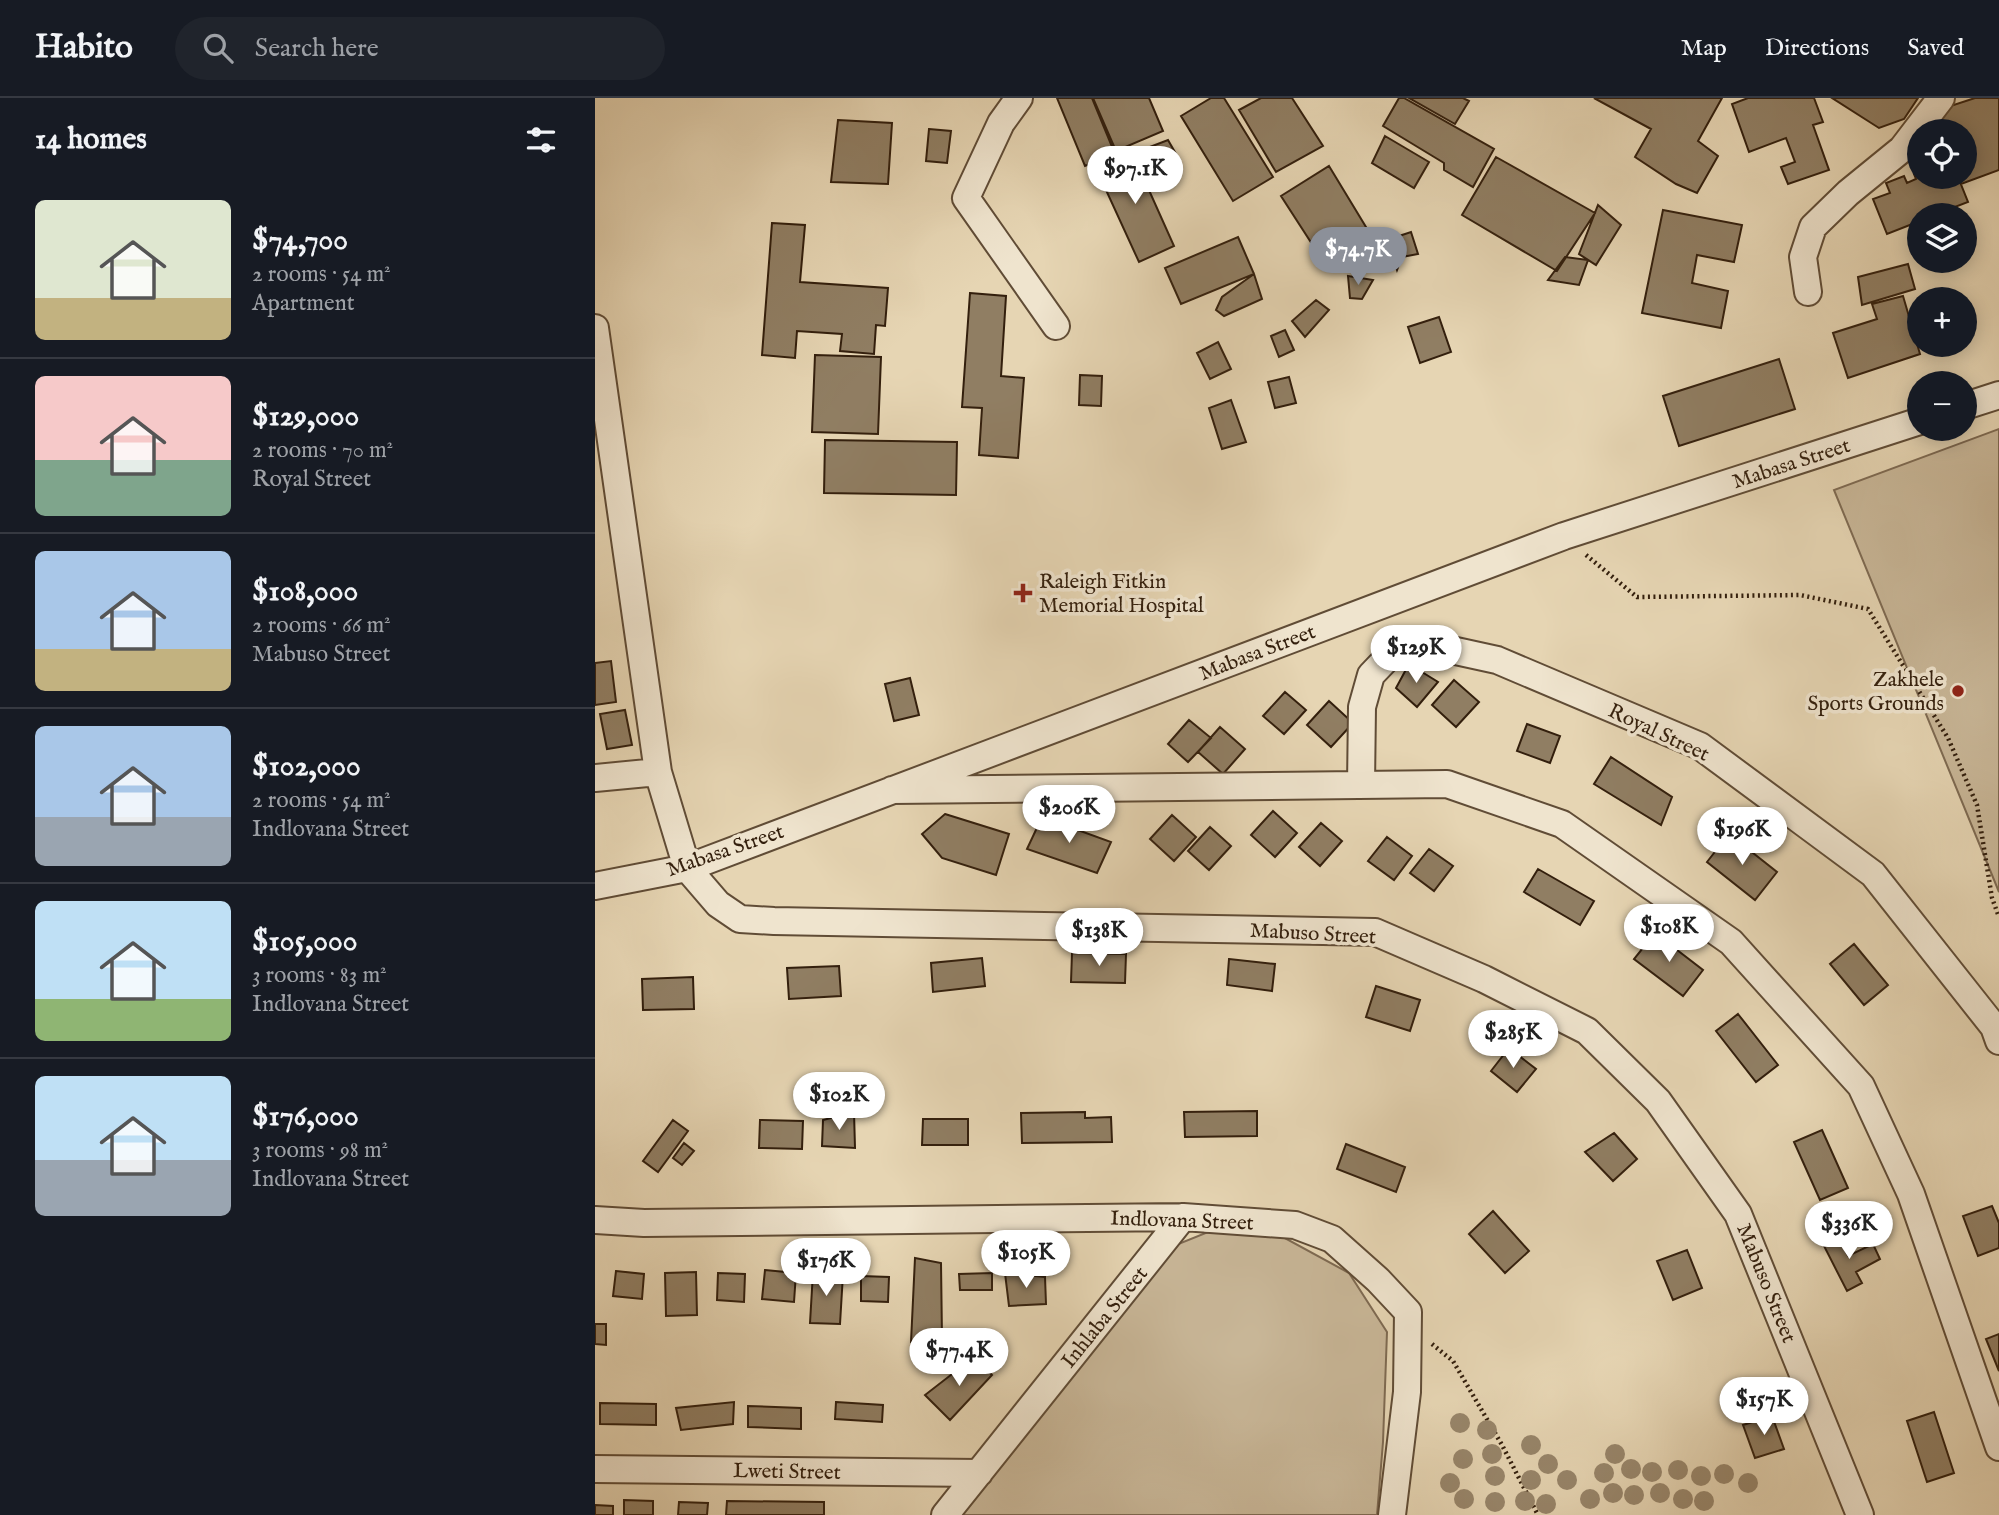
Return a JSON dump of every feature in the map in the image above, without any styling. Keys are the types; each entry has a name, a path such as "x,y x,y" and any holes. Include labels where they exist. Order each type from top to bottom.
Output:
{"street":[{"path":"1019,98 1002,123 966,198 1056,326"},
{"path":"1808,292 1803,257 1814,227 1848,193 1902,149 1941,98"},
{"path":"595,328 658,772 687,868"},
{"path":"1977,402 1999,395"},
{"name":"Mabasa Street","path":"595,886 687,868 1564,536 1907,425"},
{"name":"Royal Street","path":"1361,785 1362,707 1371,675 1393,652 1433,646 1497,660 1700,746 1873,874 1994,1027 1999,1041"},
{"path":"595,778 658,772"},
{"path":"892,790 1447,784 1562,824 1731,942 1861,1086 1911,1194 1999,1447"},
{"name":"Mabuso Street","path":"687,868 718,904 740,919 1375,932 1484,979 1587,1031 1658,1101 1738,1214 1860,1515"},
{"name":"Indlovana Street","path":"595,1220 644,1223 1183,1217 1295,1225 1332,1239 1378,1280 1408,1312 1407,1392 1392,1515"},
{"name":"Inhlaba Street","path":"945,1515 1183,1217"},
{"name":"Lweti Street","path":"595,1469 979,1473"}],"path":[{"path":"1564,536 1637,597 1800,595 1868,609 1948,738 1977,805 1992,898 1999,917"},
{"path":"1407,1324 1453,1361 1502,1445 1538,1515"}],"shaded area":[{"name":"Zakhele Sports Grounds","path":"1999,429 1999,892 1834,490 1967,441 1977,441 1977,437"},
{"path":"1213,1230 1283,1237 1349,1273 1387,1332 1377,1515 958,1515 1156,1253"}],"building":[{"path":"1057,98 1092,98 1115,154 1085,166"},
{"path":"1093,98 1149,98 1163,131 1116,151"},
{"path":"1211,98 1224,98 1273,177 1233,201 1181,116"},
{"path":"1261,98 1292,98 1323,146 1276,172 1239,110"},
{"path":"1399,98 1404,98 1494,149 1473,187 1444,170 1444,163 1383,126"},
{"path":"1409,98 1463,98 1469,101 1455,124"},
{"path":"1594,98 1722,98 1698,141 1718,156 1697,193 1676,184 1635,157 1651,129"},
{"path":"1748,98 1814,98 1823,122 1813,125 1829,170 1788,184 1781,167 1795,162 1786,138 1749,152 1732,104"},
{"path":"1832,98 1918,98 1904,119 1879,128"},
{"path":"1975,98 1999,98 1999,170 1977,178 1977,119 1935,119 1932,112"},
{"path":"838,120 892,123 888,184 831,182"},
{"path":"929,129 951,131 947,163 926,161"},
{"path":"1385,136 1429,162 1414,188 1372,163"},
{"path":"1168,140 1176,154 1151,161 1142,150"},
{"path":"1131,150 1174,246 1139,262 1095,166"},
{"path":"1496,157 1595,213 1557,271 1462,215"},
{"path":"1329,166 1369,232 1323,261 1281,196"},
{"path":"1904,176 1907,189 1963,189 1968,202 1907,203 1907,226 1887,234 1873,199 1890,193 1886,183"},
{"path":"1598,205 1621,225 1596,265 1579,254"},
{"path":"1663,210 1742,225 1734,262 1697,255 1692,283 1728,291 1721,328 1642,313"},
{"path":"772,223 805,225 800,282 888,288 885,326 876,325 874,354 840,351 842,334 797,331 795,358 762,355"},
{"path":"1411,232 1418,254 1402,257 1397,270 1387,240"},
{"path":"1238,237 1254,274 1181,304 1165,268"},
{"path":"1565,257 1588,260 1579,285 1548,280"},
{"path":"1907,264 1907,273 1911,273 1914,287 1907,287 1907,291 1862,305 1858,277"},
{"path":"1254,274 1262,299 1224,316 1216,310 1222,297"},
{"path":"1348,276 1373,280 1362,299 1350,298"},
{"path":"970,293 1006,296 1001,376 1024,378 1018,458 979,455 982,408 962,407"},
{"path":"1903,296 1907,310 1907,357 1911,357 1848,378 1833,333 1877,319 1872,304"},
{"path":"1316,300 1329,310 1305,337 1292,321"},
{"path":"1439,317 1451,352 1420,363 1408,327"},
{"path":"1285,330 1294,350 1279,357 1271,336"},
{"path":"1218,342 1231,369 1210,379 1197,353"},
{"path":"815,355 881,357 878,434 812,432"},
{"path":"1779,359 1795,409 1679,446 1663,396"},
{"path":"1080,375 1102,376 1101,406 1079,405"},
{"path":"1289,377 1296,403 1275,408 1268,382"},
{"path":"1231,400 1246,442 1222,449 1209,408"},
{"path":"825,440 957,442 956,495 824,493"},
{"path":"611,661 616,702 595,705 595,663"},
{"path":"1409,664 1438,682 1417,707 1396,688"},
{"path":"910,678 919,715 894,721 885,684"},
{"path":"1454,680 1479,702 1456,727 1432,705"},
{"path":"1285,692 1306,710 1284,734 1263,716"},
{"path":"1329,701 1353,723 1331,747 1307,725"},
{"path":"625,710 632,745 607,749 600,714"},
{"path":"1189,720 1211,738 1188,762 1168,744"},
{"path":"1527,724 1560,736 1550,763 1517,751"},
{"path":"1220,727 1245,749 1223,774 1198,752"},
{"path":"1611,757 1672,797 1661,825 1594,784"},
{"path":"1273,811 1297,833 1275,857 1251,835"},
{"path":"945,814 1009,834 996,875 942,858 922,834"},
{"path":"1172,815 1196,837 1174,861 1150,839"},
{"path":"1042,817 1111,842 1097,873 1027,849"},
{"path":"1321,823 1342,841 1320,866 1299,847"},
{"path":"1210,827 1231,846 1209,870 1188,851"},
{"path":"1729,834 1777,872 1755,900 1707,862"},
{"path":"1387,837 1412,856 1394,880 1368,861"},
{"path":"1429,849 1453,866 1434,891 1410,873"},
{"path":"1538,869 1594,901 1580,925 1524,892"},
{"path":"1655,933 1703,970 1683,996 1634,959"},
{"path":"1854,944 1888,985 1864,1005 1830,964"},
{"path":"1072,953 1126,954 1125,983 1071,982"},
{"path":"982,958 985,986 933,992 931,963"},
{"path":"1229,959 1275,964 1272,991 1227,985"},
{"path":"839,966 841,996 789,999 787,968"},
{"path":"693,977 694,1009 643,1010 642,979"},
{"path":"1376,986 1420,1000 1410,1031 1366,1017"},
{"path":"1738,1014 1778,1065 1756,1082 1716,1031"},
{"path":"1509,1048 1536,1069 1517,1092 1491,1071"},
{"path":"1257,1111 1257,1136 1185,1137 1184,1112"},
{"path":"854,1112 855,1148 822,1146 823,1120"},
{"path":"1085,1112 1085,1118 1111,1117 1112,1142 1022,1143 1021,1113"},
{"path":"923,1119 968,1119 968,1145 922,1145"},
{"path":"673,1120 688,1131 658,1172 643,1161"},
{"path":"760,1120 803,1121 802,1149 759,1148"},
{"path":"1822,1130 1848,1188 1820,1200 1794,1142"},
{"path":"1614,1133 1637,1159 1613,1181 1585,1152"},
{"path":"684,1143 694,1151 682,1165 673,1158"},
{"path":"1346,1144 1405,1167 1396,1192 1337,1169"},
{"path":"1992,1206 1999,1223 1999,1248 1978,1256 1963,1216"},
{"path":"1493,1211 1529,1251 1505,1273 1469,1234"},
{"path":"1837,1234 1848,1256 1873,1244 1880,1259 1856,1272 1862,1283 1847,1291 1822,1242"},
{"path":"1687,1250 1702,1288 1673,1300 1657,1261"},
{"path":"915,1258 941,1263 942,1338 911,1342"},
{"path":"765,1270 796,1273 794,1302 762,1299"},
{"path":"616,1271 644,1274 642,1299 613,1296"},
{"path":"696,1272 697,1315 666,1316 665,1273"},
{"path":"813,1272 843,1274 840,1324 810,1323"},
{"path":"718,1273 745,1274 744,1302 717,1300"},
{"path":"992,1273 992,1290 960,1290 959,1274"},
{"path":"1005,1273 1045,1277 1046,1304 1009,1306"},
{"path":"861,1276 889,1277 888,1302 861,1301"},
{"path":"595,1324 606,1324 606,1345 595,1344"},
{"path":"1999,1334 1999,1371 1986,1339"},
{"path":"974,1357 992,1375 950,1420 925,1395"},
{"path":"734,1402 733,1424 681,1430 676,1408"},
{"path":"836,1402 883,1405 882,1422 835,1419"},
{"path":"600,1403 656,1404 656,1425 600,1424"},
{"path":"748,1406 801,1408 801,1429 748,1427"},
{"path":"1934,1412 1954,1473 1927,1482 1907,1421"},
{"path":"1772,1416 1784,1449 1755,1458 1743,1425"},
{"path":"624,1500 653,1501 653,1515 624,1515"},
{"path":"727,1501 824,1502 824,1515 726,1515"},
{"path":"679,1502 708,1503 707,1515 678,1515"},
{"path":"595,1505 613,1506 613,1515 595,1515"}],"place":[{"name":"Raleigh Fitkin Memorial Hospital","path":"1023,593"},
{"name":"Zakhele Sports Grounds","path":"1958,691"}]}
